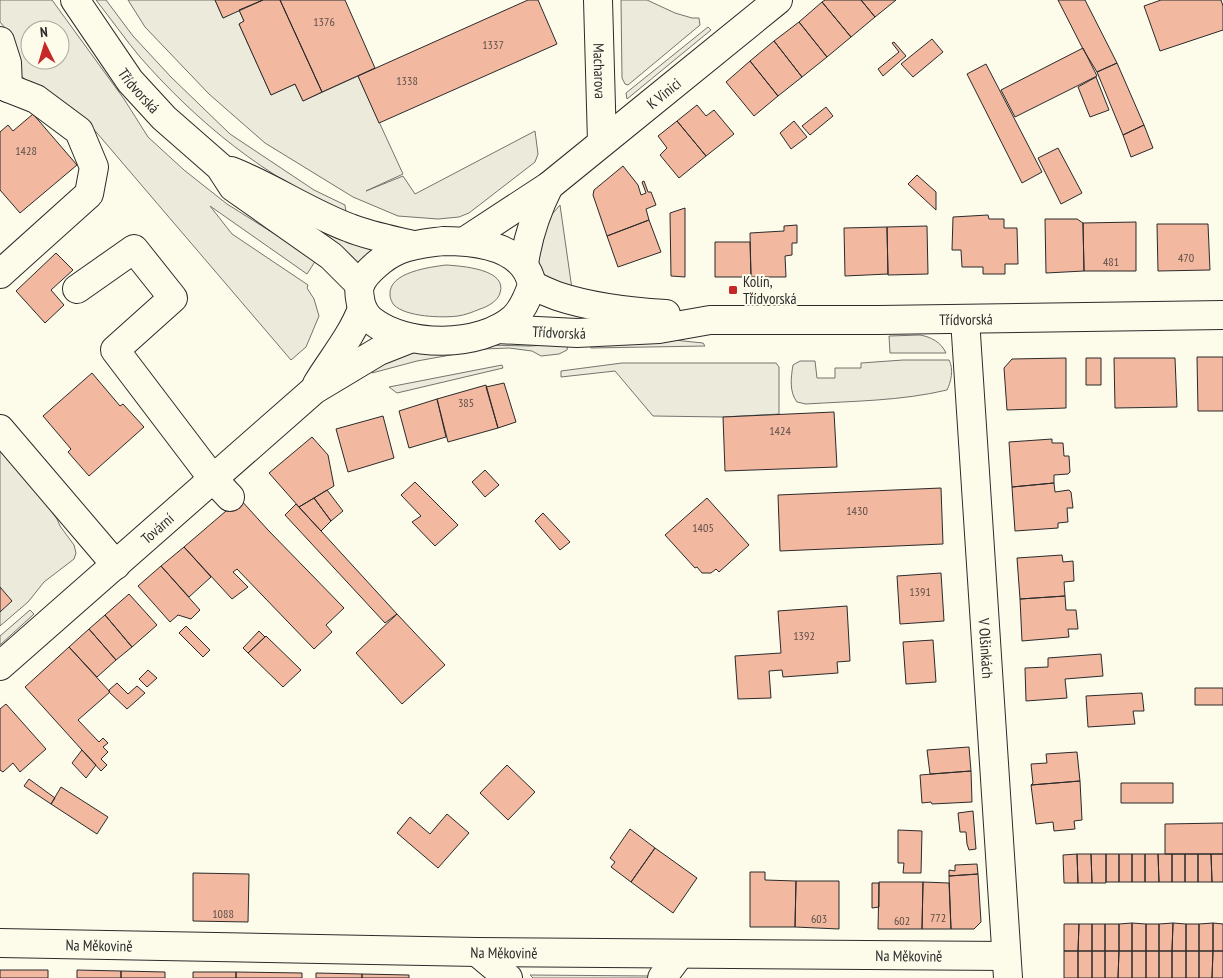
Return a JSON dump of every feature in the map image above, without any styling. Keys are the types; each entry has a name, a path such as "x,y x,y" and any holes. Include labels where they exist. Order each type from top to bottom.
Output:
{"street":[{"name":"Třídvorská","path":"75,0 130,81 164,118 220,167 233,187 331,256 361,297"},
{"name":"Macharova","path":"598,0 602,142"},
{"name":"K Vinici","path":"465,241 549,186 778,0"},
{"path":"0,41 7,63 4,92 36,99 79,131 94,167 89,194 0,274"},
{"name":"Třídvorská","path":"220,167 251,179 348,227 376,237 413,245"},
{"name":"K Vinici","path":"528,274 529,231 537,209 549,186"},
{"path":"443,241 465,241 499,249 528,274 521,309 513,318 497,329 480,336 462,340 412,338 385,329 370,319 361,297 370,271 389,255 413,245 443,241"},
{"path":"77,289 134,249 173,298 116,350 222,488"},
{"name":"Třídvorská","path":"528,274 557,296 636,312 679,315 710,320 1223,315"},
{"name":"Tovární","path":"0,666 116,564 222,488 314,390 327,367 345,343 361,297"},
{"name":"V Olšinkách","path":"965,319 1007,967"},
{"name":"Třídvorská","path":"497,329 577,333 659,329 710,320"},
{"name":"Tovární","path":"314,390 379,351 412,338"},
{"path":"0,429 116,564"},
{"name":"Na Měkovině","path":"0,943 680,954 1007,967"},
{"path":"477,952 508,978"},
{"path":"662,978 680,954"}],"shaded area":[{"path":"0,0 52,0 67,20 20,20 20,70 70,70 70,25 124,99 148,137 184,170 227,204 316,260 307,274 210,206 232,234 308,285 307,288 314,299 319,316 306,347 291,360 85,119 29,83 17,72 5,28 0,22"},
{"path":"96,0 106,0 133,36 171,77 230,134 314,190 345,205 346,212 288,183 261,166 209,126 140,57"},
{"path":"128,0 215,0 223,18 239,10 244,21 239,24 271,95 295,84 303,101 358,76 403,174 366,191 403,176 415,194 535,131 538,154 535,162 469,213 459,217 438,219 398,216 353,197 265,143 209,94 145,27"},
{"path":"621,0 647,0 675,13 699,18 700,25 628,85 625,84 622,78"},
{"path":"708,27 711,30 627,99 626,93"},
{"path":"560,205 572,289 544,276 536,260 548,219"},
{"path":"293,212 381,249 358,267"},
{"path":"446,265 482,270 490,274 501,285 499,296 486,307 451,317 415,314 400,309 393,304 390,295 391,287 396,281 421,269"},
{"path":"920,335 935,341 946,353 890,353 889,336"},
{"path":"664,339 703,343 705,346 591,348 586,342"},
{"path":"568,344 567,350 559,354 541,356 532,351 509,348 484,349 417,361 372,373 372,368 404,354 424,351 486,345 529,346"},
{"path":"903,360 949,360 951,375 947,390 895,398 806,404 797,402 794,398 791,379 793,365 800,361 815,361 817,378 835,378 835,368 861,368 861,363"},
{"path":"622,363 776,363 779,367 779,414 723,417 653,416 615,371 561,377 561,371"},
{"path":"502,365 503,368 397,393 389,387"},
{"path":"0,451 57,519 74,545 76,553 74,559 44,582 28,602 0,626"},
{"path":"30,610 34,614 0,645 0,636"},
{"path":"530,975 652,976 650,978 533,978"}],"building":[{"path":"215,0 263,0 223,18"},
{"path":"263,0 280,0 322,92 303,101 295,84 271,95 239,24 244,21 239,10"},
{"path":"280,0 345,0 375,68 322,92"},
{"path":"528,0 538,0 557,44 379,123 358,76"},
{"path":"825,0 861,0 875,17 851,37 822,2"},
{"path":"861,0 896,0 875,17"},
{"path":"1058,0 1085,0 1117,63 1097,72"},
{"path":"1161,0 1221,0 1223,6 1223,30 1160,51 1144,6"},
{"path":"822,2 851,37 827,57 799,22"},
{"path":"799,22 827,57 802,77 774,41"},
{"path":"932,39 943,52 913,77 901,64"},
{"path":"774,41 802,77 778,96 750,61"},
{"path":"894,42 906,56 883,76 878,69 899,52 892,43"},
{"path":"1083,48 1097,76 1015,117 1001,90"},
{"path":"750,61 778,96 754,116 726,82"},
{"path":"1117,63 1144,125 1123,135 1097,72"},
{"path":"986,64 1042,172 1022,183 967,74"},
{"path":"1096,77 1109,110 1090,117 1078,87"},
{"path":"697,105 706,116 714,110 734,134 706,156 677,121"},
{"path":"826,107 833,116 810,135 802,126"},
{"path":"33,114 77,165 20,213 0,190 0,132 8,125 13,131"},
{"path":"677,121 706,156 679,178 660,155 667,148 658,136"},
{"path":"794,121 807,137 791,149 780,133"},
{"path":"1144,125 1153,148 1131,157 1123,135"},
{"path":"1058,148 1082,193 1061,204 1038,158"},
{"path":"623,166 638,185 641,195 646,193 642,182 644,181 656,205 646,209 649,220 607,236 593,195 594,190"},
{"path":"917,175 936,192 936,210 908,184"},
{"path":"685,208 685,277 671,276 670,213"},
{"path":"988,215 989,219 1004,219 1004,228 1017,228 1018,264 1005,264 1005,274 983,274 983,267 962,267 961,250 952,250 953,217"},
{"path":"1045,219 1077,219 1083,223 1084,271 1046,273"},
{"path":"649,220 661,252 618,267 607,236"},
{"path":"1136,222 1136,271 1084,271 1083,223"},
{"path":"1157,224 1208,224 1210,270 1158,271"},
{"path":"797,225 797,243 792,243 792,255 785,256 786,277 751,277 750,233 784,231 784,226"},
{"path":"927,226 928,274 888,275 887,227"},
{"path":"887,227 888,274 845,276 844,228"},
{"path":"715,242 750,242 751,277 715,277"},
{"path":"56,253 73,270 51,290 64,305 45,323 16,291"},
{"path":"1197,357 1223,357 1223,411 1198,411"},
{"path":"1066,358 1066,408 1007,410 1004,368 1012,359"},
{"path":"1086,358 1101,358 1101,385 1086,385"},
{"path":"1114,358 1175,358 1177,407 1115,408"},
{"path":"92,373 120,406 123,404 144,427 89,476 68,452 71,449 43,416"},
{"path":"504,383 516,422 498,428 486,387"},
{"path":"486,385 498,428 448,442 437,399"},
{"path":"437,399 446,437 409,448 399,411"},
{"path":"834,412 837,467 725,471 723,417"},
{"path":"383,416 394,458 348,472 336,429"},
{"path":"312,437 328,455 334,486 299,507 269,473"},
{"path":"1052,439 1052,443 1063,443 1064,456 1069,456 1070,472 1068,474 1054,475 1054,483 1012,487 1009,442"},
{"path":"485,470 499,485 485,497 472,482"},
{"path":"415,482 458,525 435,546 412,522 421,516 401,495"},
{"path":"1054,483 1055,492 1069,490 1071,492 1073,508 1067,508 1068,522 1058,523 1058,528 1015,531 1012,487"},
{"path":"941,488 943,544 780,551 778,495"},
{"path":"327,490 343,511 331,521 314,498"},
{"path":"314,498 331,521 321,531 299,507"},
{"path":"707,498 749,545 719,572 716,569 711,573 702,573 697,567 695,568 665,535"},
{"path":"240,499 344,608 326,625 332,632 314,649 237,569 233,572 248,587 232,599 184,547"},
{"path":"296,504 397,614 385,623 285,515"},
{"path":"543,513 570,542 560,550 535,521"},
{"path":"184,547 211,577 189,597 161,566"},
{"path":"1062,555 1063,562 1073,561 1074,581 1064,582 1065,596 1020,599 1017,558"},
{"path":"161,566 200,610 191,619 178,615 170,622 138,586"},
{"path":"941,573 944,621 900,624 897,576"},
{"path":"0,587 12,601 0,612"},
{"path":"129,594 157,625 132,647 105,615"},
{"path":"1065,596 1066,610 1076,610 1078,629 1068,629 1069,637 1022,641 1020,599"},
{"path":"847,606 850,661 837,662 838,673 783,677 782,670 769,671 771,698 738,699 735,656 781,653 778,611"},
{"path":"397,614 445,665 402,704 356,653"},
{"path":"105,615 132,647 116,660 89,629"},
{"path":"186,626 210,650 203,657 179,633"},
{"path":"89,629 116,660 97,677 69,647"},
{"path":"259,631 265,637 248,653 243,648"},
{"path":"266,636 301,670 283,687 248,653"},
{"path":"933,640 936,682 906,684 903,642"},
{"path":"69,647 110,692 78,720 99,742 103,738 108,743 103,747 108,752 101,759 107,765 101,771 25,687"},
{"path":"1101,654 1103,676 1065,679 1067,698 1026,701 1025,668 1048,667 1048,658"},
{"path":"148,670 157,678 147,687 139,679"},
{"path":"117,683 128,694 137,686 145,693 127,709 109,692"},
{"path":"1195,688 1223,688 1223,705 1195,705"},
{"path":"1142,693 1144,711 1133,711 1135,724 1088,727 1086,696"},
{"path":"6,704 46,749 20,772 13,763 3,772 0,770 0,709"},
{"path":"969,747 971,771 930,774 927,750"},
{"path":"82,750 96,765 86,778 72,763"},
{"path":"1077,752 1080,781 1031,785 1033,783 1031,764 1047,763 1046,754"},
{"path":"507,765 535,792 508,820 480,793"},
{"path":"971,771 972,802 922,803 920,775"},
{"path":"29,779 55,798 51,804 24,786"},
{"path":"1080,781 1082,820 1074,821 1075,829 1054,831 1053,822 1036,824 1031,785"},
{"path":"1121,783 1173,783 1173,803 1121,803"},
{"path":"61,787 108,817 97,834 51,804"},
{"path":"973,811 976,849 969,850 966,832 960,832 958,813"},
{"path":"447,814 469,833 438,868 397,833 410,817 430,834"},
{"path":"1223,823 1223,854 1165,854 1165,824"},
{"path":"630,829 655,848 631,882 611,867 615,862 610,858"},
{"path":"898,830 922,831 921,873 903,873 904,863 898,863"},
{"path":"655,848 697,878 673,913 631,882"},
{"path":"1077,854 1078,883 1064,883 1063,855"},
{"path":"1077,854 1091,854 1092,883 1078,883"},
{"path":"1091,854 1106,854 1106,883 1092,883"},
{"path":"1106,854 1119,854 1119,882 1106,882"},
{"path":"1119,854 1132,854 1132,882 1119,882"},
{"path":"1132,854 1145,854 1145,882 1132,882"},
{"path":"1145,854 1158,854 1159,882 1145,882"},
{"path":"1158,854 1172,854 1172,882 1159,882"},
{"path":"1172,854 1185,854 1185,882 1172,882"},
{"path":"1185,854 1198,854 1198,882 1185,882"},
{"path":"1198,854 1211,854 1212,882 1198,882"},
{"path":"1211,854 1223,854 1223,882 1212,882"},
{"path":"977,864 978,874 949,876 949,870 955,871 955,865"},
{"path":"750,872 765,872 765,880 796,881 795,927 750,927"},
{"path":"193,873 249,874 248,922 193,921"},
{"path":"978,874 981,922 974,929 951,929 949,876"},
{"path":"796,881 839,881 839,929 795,927"},
{"path":"879,882 923,882 922,929 878,929"},
{"path":"923,882 949,883 951,929 922,929"},
{"path":"872,883 879,883 879,907 872,908"},
{"path":"1132,923 1146,924 1146,951 1132,951"},
{"path":"1132,923 1132,951 1119,951 1119,924"},
{"path":"1173,923 1186,924 1186,951 1172,951"},
{"path":"1173,923 1172,951 1159,951 1159,924"},
{"path":"1213,923 1213,951 1199,951 1199,924"},
{"path":"1213,923 1223,924 1223,951 1213,951"},
{"path":"1064,924 1079,924 1078,951 1064,951"},
{"path":"1079,924 1092,924 1092,951 1078,951"},
{"path":"1092,924 1105,924 1105,951 1092,951"},
{"path":"1105,924 1119,924 1119,951 1105,951"},
{"path":"1146,924 1159,924 1159,951 1146,951"},
{"path":"1186,924 1199,924 1199,951 1186,951"},
{"path":"1064,951 1078,951 1078,978 1064,978"},
{"path":"1078,951 1092,951 1092,978 1078,978"},
{"path":"1092,951 1105,951 1105,978 1092,978"},
{"path":"1105,951 1119,951 1118,978 1105,978"},
{"path":"1119,951 1132,951 1132,978 1118,978"},
{"path":"1132,951 1146,951 1146,978 1132,978"},
{"path":"1146,951 1159,951 1159,978 1146,978"},
{"path":"1159,951 1172,951 1172,978 1159,978"},
{"path":"1172,951 1186,951 1186,978 1172,978"},
{"path":"1186,951 1199,951 1199,978 1186,978"},
{"path":"1199,951 1213,951 1212,978 1199,978"},
{"path":"1213,951 1223,951 1223,978 1212,978"},
{"path":"0,970 48,970 48,978 0,978"},
{"path":"77,970 121,971 121,978 77,978"},
{"path":"121,971 165,972 165,978 121,978"},
{"path":"193,972 236,972 236,978 193,978"},
{"path":"236,972 302,973 302,978 236,978"},
{"path":"316,973 362,974 362,978 316,978"},
{"path":"362,974 409,975 409,978 362,978"}],"place":[{"name":"Kolín, Třídvorská","path":"733,290"}]}
